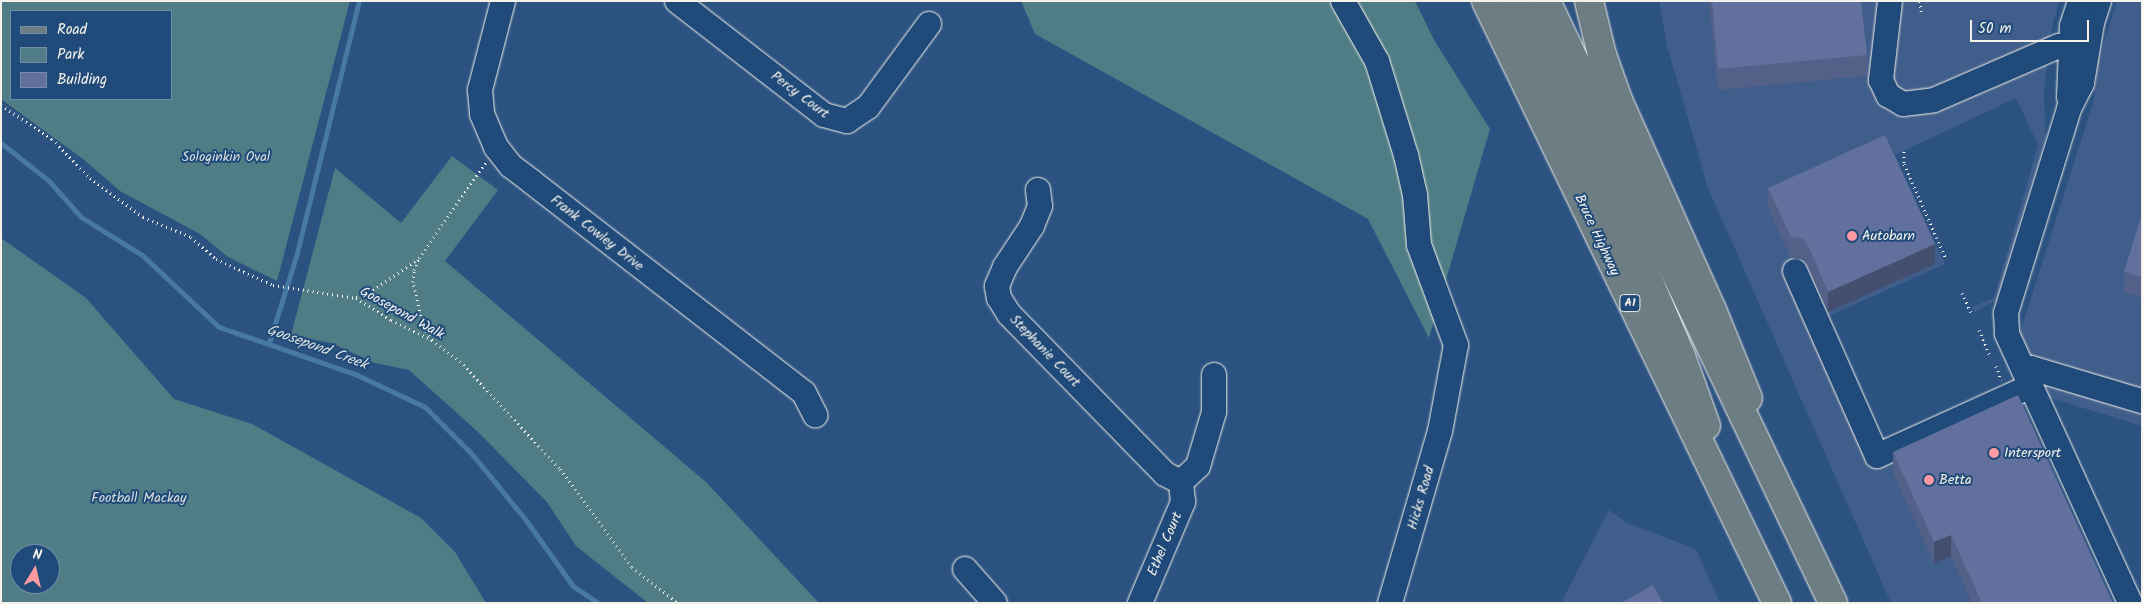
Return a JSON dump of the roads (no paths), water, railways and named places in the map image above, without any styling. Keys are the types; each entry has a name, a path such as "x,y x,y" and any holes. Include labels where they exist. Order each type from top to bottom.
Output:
{"main road":[{"name":"Bruce Highway","path":"1486,1 1777,603"},
{"path":"1516,1 1637,254 1681,356 1729,504"},
{"path":"1546,1 1815,562"},
{"path":"1589,1 1604,62 1618,100 1712,310 1833,603"}],"street":[{"name":"Frank Cowley Drive","path":"503,1 480,90 482,114 496,147 511,166 804,393 815,415"},
{"name":"Percy Court","path":"677,1 703,9 824,115 848,128 868,107 929,24"},
{"name":"Hicks Road","path":"1343,1 1377,61 1406,155 1415,195 1419,245 1456,345 1449,392 1390,603"},
{"path":"1890,1 1882,80 1888,95 1903,104 1934,100 2059,46 2079,46"},
{"path":"2079,46 2072,26 2080,1"},
{"path":"2099,1 2079,46 2069,109 2006,313 2007,334 2130,603"},
{"name":"Stephanie Court","path":"1038,190 1040,206 1032,226 1005,267 997,286 999,298 1009,314 1165,474 1181,482"},
{"path":"1795,271 1878,456 2027,378 2031,368 2142,401"},
{"path":"1181,482 1198,466 1214,412 1214,375"},
{"name":"Ethel Court","path":"1140,603 1183,502 1181,482"},
{"path":"965,570 995,603"}],"waterway":[{"path":"269,343 297,253 359,1"},
{"name":"Goosepond Creek","path":"1,143 49,181 81,217 142,255 219,327 355,374 425,407 471,453 525,519 573,586 598,603"}],"place":[{"name":"Autobarn","path":"1852,236"},
{"name":"Intersport","path":"1994,453"},
{"name":"Betta","path":"1929,480"}],"park label":[{"name":"Sologinkin Oval","path":"226,157"},
{"name":"Football Mackay","path":"139,498"}]}
